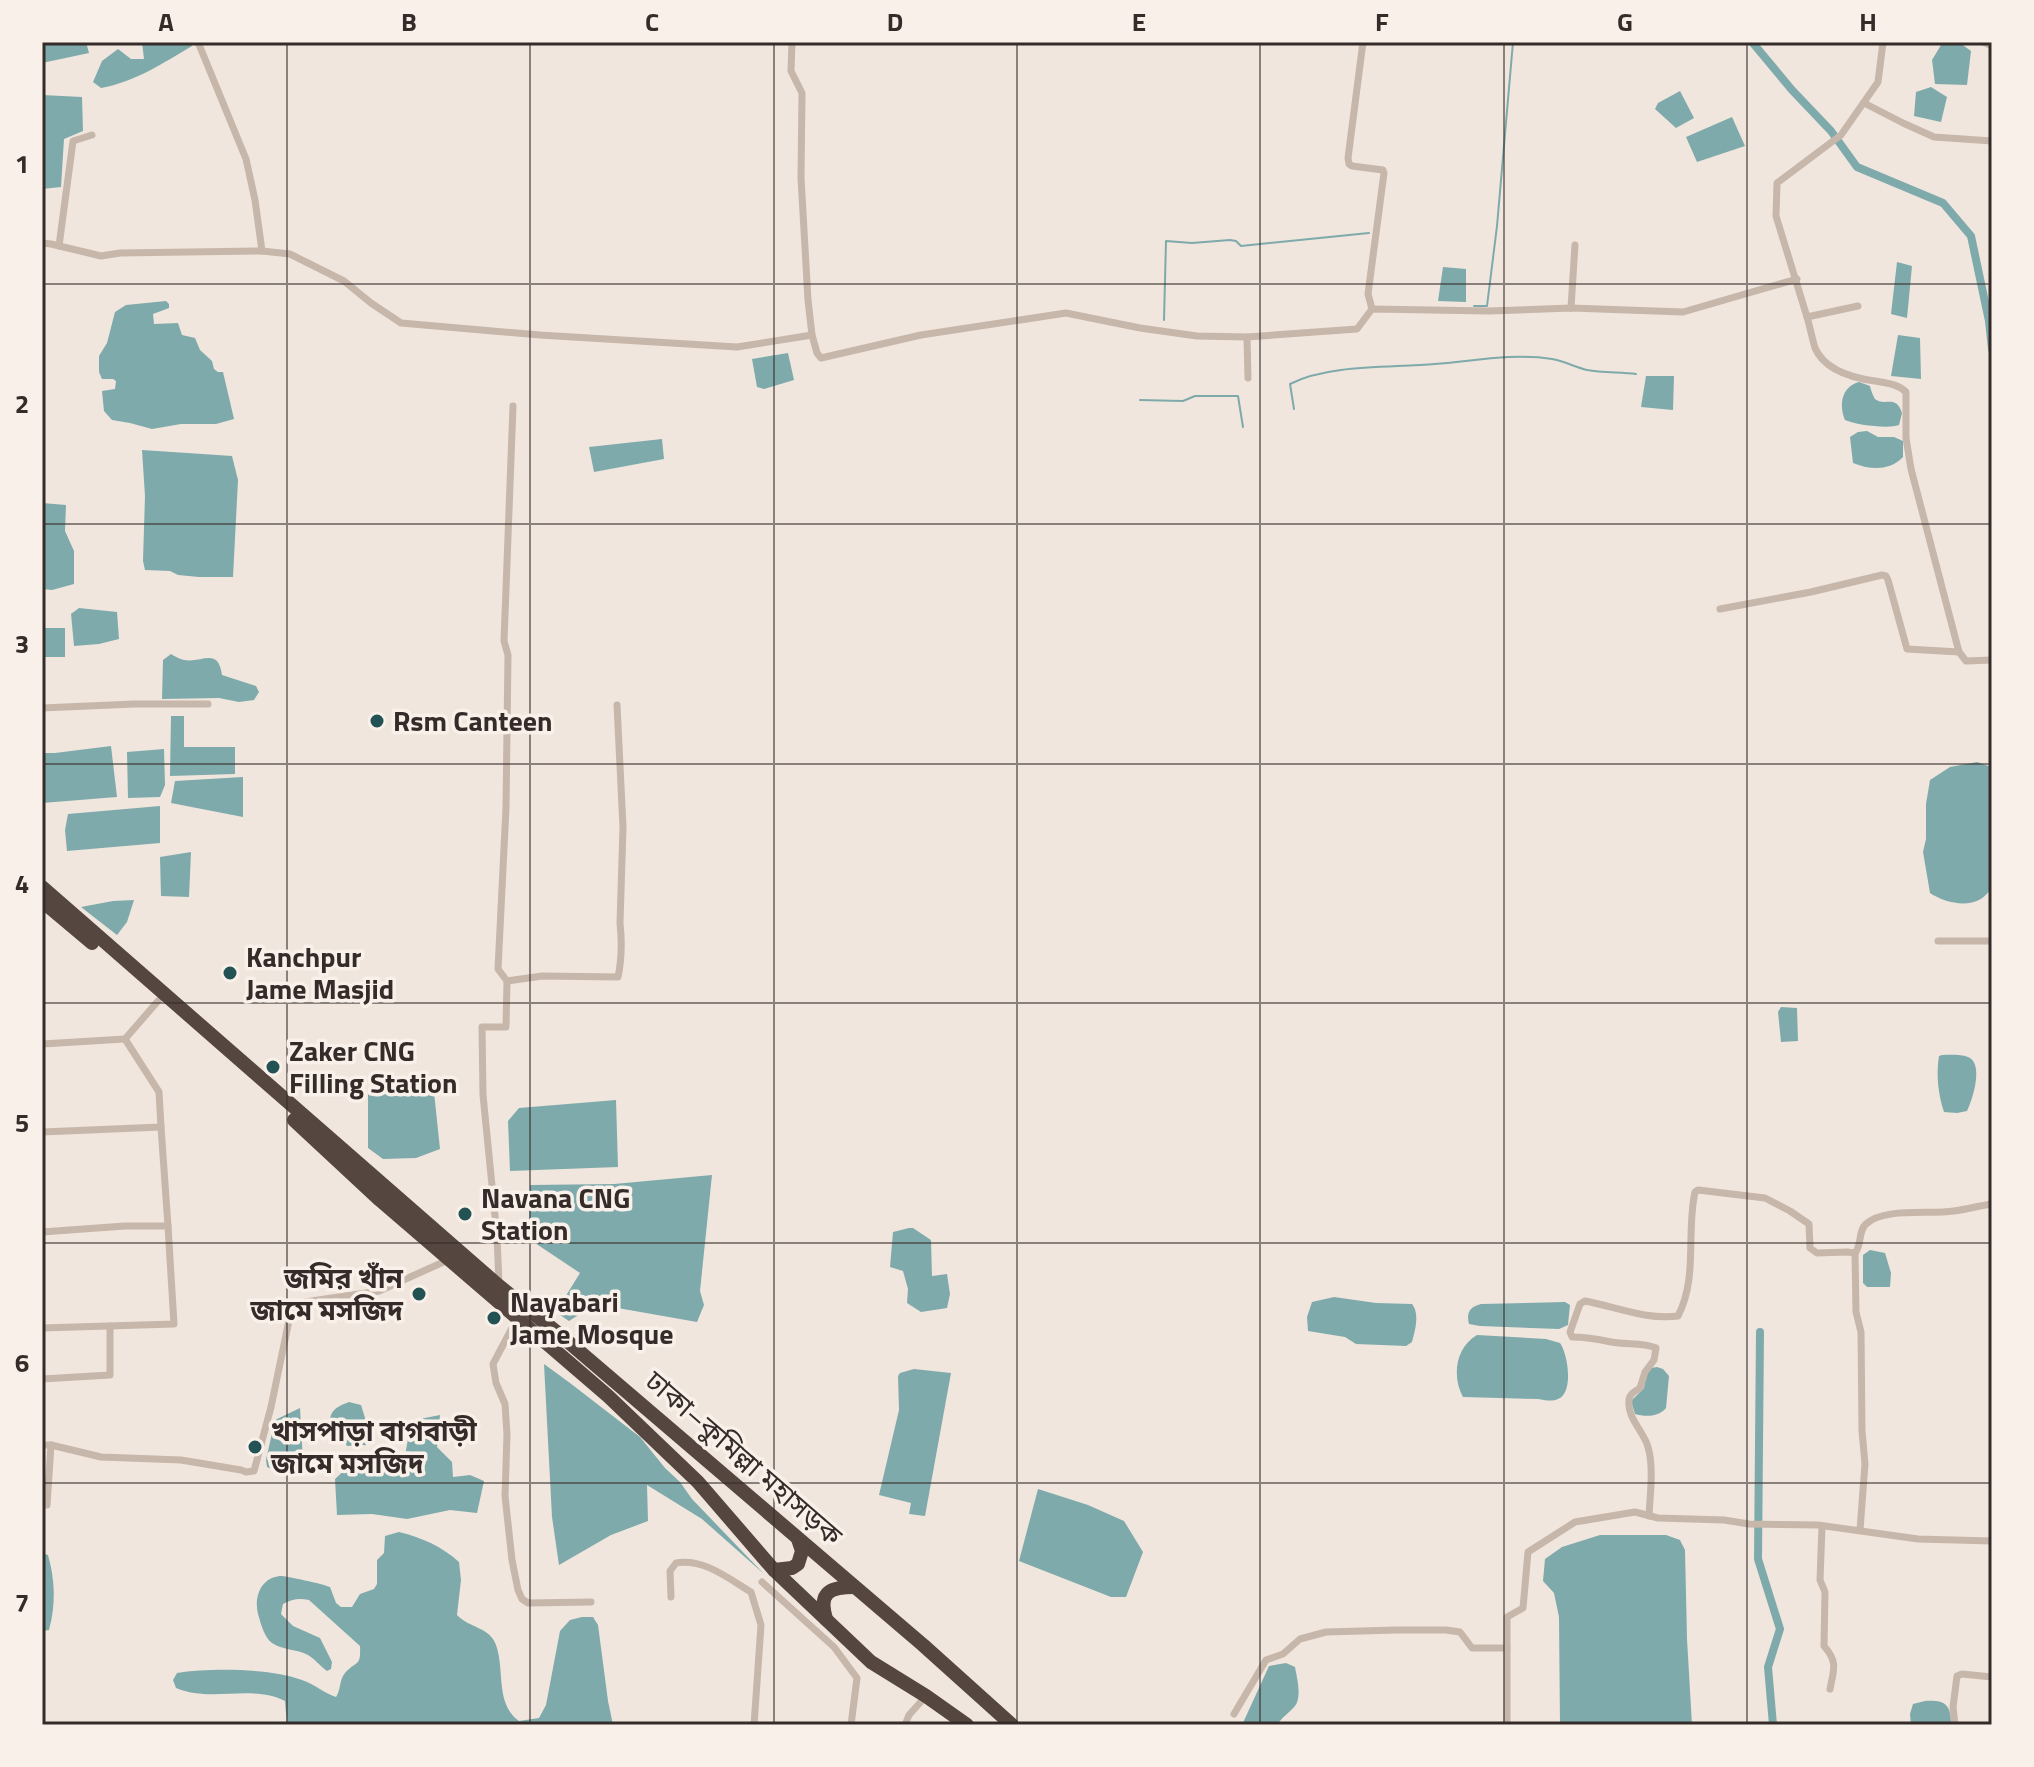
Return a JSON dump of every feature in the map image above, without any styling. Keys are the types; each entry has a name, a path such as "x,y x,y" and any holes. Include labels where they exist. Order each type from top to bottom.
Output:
{"highway":[{"name":"ঢাকা–কুমিল্লা মহাসড়ক","path":"42,887 158,1001 316,1139 380,1200 608,1396 698,1482 774,1570 871,1662 967,1725"},
{"name":"ঢাকা–কুমিল্লা মহাসড়ক","path":"42,901 124,965 559,1334 1012,1725"},
{"path":"774,1570 792,1568 798,1564 802,1551 798,1539"},
{"path":"826,1620 823,1610 827,1593 837,1587 854,1587"}],"street":[{"path":"198,42 246,159 262,251"},
{"path":"792,42 791,71 802,93 801,178 808,300 812,335 821,358 921,335 1066,313 1197,336 1247,337 1357,329 1372,309"},
{"path":"1363,42 1348,158 1352,166 1383,170 1384,173 1368,294 1372,309"},
{"path":"1883,42 1878,82 1841,135 1777,183 1776,216 1816,352 1832,368 1858,379 1902,387 1906,392 1906,438 1911,469 1959,652 1966,661 1992,660"},
{"path":"1983,42 1992,46"},
{"path":"1864,103 1934,137 1992,141"},
{"path":"59,246 73,141 92,135"},
{"path":"42,243 101,256 120,253 262,251 290,254 344,281 401,323 737,347 812,335"},
{"path":"1571,308 1575,245"},
{"path":"1372,309 1474,311 1571,308 1683,312 1797,279"},
{"path":"1807,317 1858,306"},
{"path":"1247,337 1248,378"},
{"path":"499,1286 483,1095 482,1027 506,1027 507,981 498,969 506,808 508,655 504,641 513,406"},
{"path":"1720,609 1882,575 1888,580 1907,649 1959,652"},
{"path":"42,708 208,704"},
{"path":"507,981 542,976 618,977 622,949 623,827 617,705"},
{"path":"1938,941 1992,941"},
{"path":"42,1044 125,1039 158,1001"},
{"path":"42,1328 174,1324 159,1092 125,1039"},
{"path":"42,1132 161,1127"},
{"path":"1649,1516 1649,1449 1631,1413 1628,1399 1640,1388 1645,1372 1654,1360 1656,1348 1593,1337 1572,1337 1570,1332 1580,1304 1585,1301 1649,1317 1678,1316 1688,1281 1694,1194 1698,1190 1765,1198 1809,1224 1810,1248 1813,1252 1855,1253"},
{"path":"1860,1530 1865,1464 1855,1253 1859,1249 1862,1228 1881,1216 1952,1211 1992,1204"},
{"path":"42,1232 168,1226"},
{"path":"47,1505 46,1445 101,1457 181,1460 254,1471 292,1306 379,1291 451,1259"},
{"path":"521,1320 512,1328 493,1364 496,1383 505,1404 505,1496 518,1590 528,1603 591,1602"},
{"path":"42,1379 110,1375 110,1326"},
{"path":"1507,1725 1507,1617 1523,1608 1528,1552 1575,1522 1635,1512 1658,1518 1822,1526 1918,1539 1992,1541"},
{"path":"1822,1526 1820,1580 1825,1592 1824,1646 1835,1664 1830,1689"},
{"path":"671,1597 670,1571 676,1563 683,1562 704,1565 751,1592 761,1625 754,1725"},
{"path":"762,1582 834,1647 857,1678 851,1725"},
{"path":"1234,1714 1266,1660 1283,1654 1300,1639 1312,1635 1446,1630 1460,1632 1472,1648 1507,1648"},
{"path":"1955,1725 1953,1707 1957,1676 1992,1677"},
{"path":"905,1725 909,1715 926,1696"}],"water":[{"path":"42,42 86,42 89,53 42,63"},
{"path":"142,42 191,42 192,46 125,81 101,88 93,82 102,61 118,49 131,59 144,59"},
{"path":"1960,43 1971,51 1967,85 1935,84 1932,60 1941,45"},
{"path":"1931,87 1947,97 1941,122 1914,116 1916,92"},
{"path":"1680,91 1694,118 1676,128 1655,109 1658,103"},
{"path":"42,95 82,97 83,131 64,139 61,187 42,189"},
{"path":"1732,117 1745,146 1697,162 1686,137"},
{"path":"1897,262 1912,266 1907,318 1891,314"},
{"path":"1443,267 1466,269 1466,302 1438,301"},
{"path":"166,301 169,308 153,314 154,324 178,323 182,335 195,338 200,350 212,361 214,369 223,372 234,419 216,424 181,424 152,429 112,420 104,411 102,391 115,389 116,381 102,379 99,356 107,343 115,312 126,305"},
{"path":"1898,335 1920,338 1921,379 1891,376"},
{"path":"788,353 794,380 764,389 757,387 752,359"},
{"path":"1646,376 1674,376 1673,410 1641,407"},
{"path":"1859,382 1870,386 1875,399 1893,402 1900,407 1899,425 1872,426 1845,420 1843,397 1848,388"},
{"path":"1867,431 1878,437 1894,437 1903,441 1903,457 1892,465 1880,468 1853,463 1850,437"},
{"path":"662,439 664,459 594,472 589,447"},
{"path":"142,450 232,456 238,480 233,577 199,577 145,570"},
{"path":"42,503 66,505 65,531 74,551 74,584 52,590 42,589"},
{"path":"79,608 117,612 119,639 74,646 71,614"},
{"path":"42,628 65,628 65,657 42,657"},
{"path":"171,654 184,660 213,659 220,666 222,675 256,686 259,692 254,700 239,702 219,698 162,699 163,660"},
{"path":"171,716 184,716 184,747 235,747 235,774 170,776"},
{"path":"111,746 117,797 42,803 42,753"},
{"path":"164,749 165,785 160,797 128,798 127,752"},
{"path":"1977,762 1992,770 1992,886 1980,899 1955,903 1930,893 1923,852 1926,804 1930,780 1950,767"},
{"path":"243,777 243,817 171,803 175,781"},
{"path":"160,806 160,843 67,851 65,830 68,814"},
{"path":"191,852 189,897 161,896 160,857"},
{"path":"134,900 127,922 117,935 81,907 113,901"},
{"path":"1781,1007 1797,1008 1798,1041 1781,1042 1778,1012"},
{"path":"1958,1055 1973,1061 1976,1074 1967,1111 1944,1112 1938,1077 1939,1056"},
{"path":"434,1092 440,1149 416,1158 383,1159 368,1148 368,1094"},
{"path":"616,1100 618,1167 510,1171 508,1121 519,1108"},
{"path":"712,1175 700,1291 704,1305 697,1322 612,1307 591,1307 569,1321 560,1315 559,1307 580,1273 529,1239 530,1185 614,1184"},
{"path":"909,1228 931,1240 932,1276 947,1274 950,1294 947,1308 921,1312 907,1303 908,1289 903,1271 890,1267 893,1232"},
{"path":"1870,1250 1885,1253 1891,1273 1890,1287 1867,1287 1863,1283 1863,1255"},
{"path":"1334,1297 1412,1304 1416,1318 1412,1342 1406,1346 1356,1344 1345,1337 1308,1331 1307,1317 1312,1302"},
{"path":"1565,1302 1570,1305 1568,1325 1559,1329 1469,1324 1470,1311 1481,1304"},
{"path":"1477,1335 1546,1339 1560,1343 1568,1373 1563,1395 1551,1401 1463,1397 1457,1381 1458,1363 1464,1347"},
{"path":"544,1364 640,1437 692,1499 765,1575 702,1519 647,1485 648,1521 611,1535 559,1565 552,1517"},
{"path":"1657,1367 1669,1376 1666,1408 1652,1416 1635,1414 1631,1401 1644,1388 1646,1375 1651,1368"},
{"path":"914,1369 951,1373 925,1516 909,1514 911,1503 879,1495 899,1410 898,1376"},
{"path":"349,1402 361,1405 366,1421 366,1445 347,1446 342,1437 332,1432 332,1412"},
{"path":"300,1408 303,1462 297,1473 281,1473 267,1467 266,1460 275,1420"},
{"path":"440,1415 437,1447 452,1462 453,1477 470,1475 484,1481 477,1513 450,1510 407,1519 372,1514 337,1515 335,1479 350,1465 367,1472 402,1472 410,1428 420,1419"},
{"path":"1038,1489 1088,1505 1124,1521 1143,1552 1126,1597 1111,1597 1019,1561"},
{"path":"399,1532 431,1543 459,1562 461,1580 457,1615 493,1639 499,1655 504,1696 511,1714 519,1721 539,1718 546,1705 560,1631 570,1620 593,1617 598,1625 613,1725 287,1725 285,1701 272,1696 203,1694 176,1688 173,1680 177,1673 240,1670 289,1676 336,1697 343,1676 359,1661 360,1646 309,1600 302,1599 283,1604 281,1614 293,1626 320,1638 332,1662 331,1669 327,1671 304,1653 272,1643 263,1630 258,1614 260,1590 273,1578 290,1577 330,1587 336,1603 341,1607 352,1607 360,1594 374,1589 377,1584 377,1560 384,1553 385,1536"},
{"path":"1600,1535 1666,1535 1680,1540 1685,1550 1692,1725 1560,1725 1559,1617 1554,1593 1543,1581 1545,1559 1562,1547"},
{"path":"42,1553 48,1555 54,1592 49,1630 42,1631"},
{"path":"1286,1663 1295,1667 1299,1693 1295,1706 1277,1725 1242,1725 1269,1666"},
{"path":"1938,1701 1946,1705 1951,1725 1911,1725 1913,1704"}],"waterway":[{"path":"1474,306 1487,306 1513,42"},
{"path":"1752,42 1831,131 1857,167 1943,203 1971,236 1992,349"},
{"path":"1164,320 1166,241 1192,243 1230,240 1241,246 1369,233"},
{"path":"1294,409 1290,384 1341,370 1523,357 1552,359 1593,371 1636,374"},
{"path":"1140,400 1183,401 1195,396 1238,396 1243,427"},
{"path":"1760,1332 1758,1559 1780,1629 1768,1667 1773,1725"}],"place":[{"name":"Rsm Canteen","path":"377,721"},
{"name":"Kanchpur Jame Masjid","path":"230,973"},
{"name":"Zaker CNG Filling Station","path":"273,1067"},
{"name":"Navana CNG Station","path":"465,1214"},
{"name":"জমির খাঁন জামে মসজিদ","path":"419,1294"},
{"name":"Nayabari Jame Mosque","path":"494,1318"},
{"name":"খাসপাড়া বাগবাড়ী জামে মসজিদ","path":"255,1447"}]}
